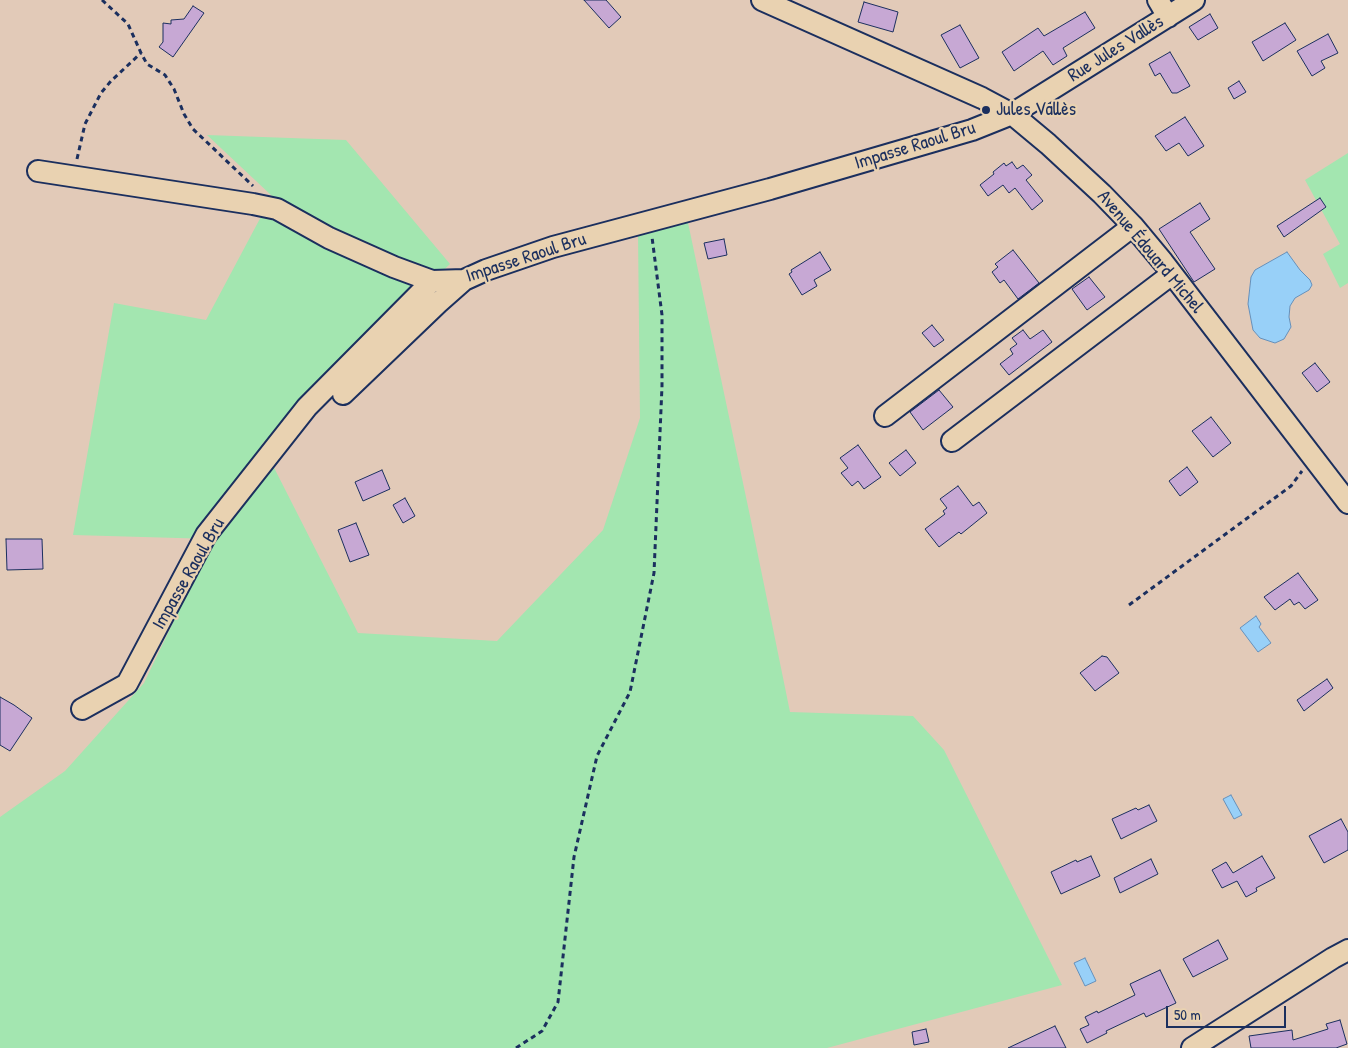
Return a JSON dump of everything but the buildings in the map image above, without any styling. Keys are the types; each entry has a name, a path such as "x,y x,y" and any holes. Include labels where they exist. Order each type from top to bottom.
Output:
{"street":[{"name":"Avenue Édouard Michel","path":"762,0 982,98 1012,114 1048,144 1102,194 1133,226 1348,504"},
{"name":"Rue Jules Vallès","path":"1012,114 1163,8 1194,0"},
{"name":"Impasse Raoul Bru","path":"82,709 127,684 206,535 306,407 432,281 464,280 486,270 553,247 770,189 972,130 1012,114"},
{"path":"38,171 277,209 329,238 394,267 432,281"},
{"path":"885,416 1133,226"},
{"path":"952,441 1172,274"},
{"path":"343,394 464,280"},
{"path":"1192,1048 1348,950"}],"path":[{"path":"102,0 128,24 147,64 165,76 174,88 184,114 193,129 257,190"},
{"path":"74,177 85,124 101,93 141,53"},
{"path":"516,1048 542,1031 558,1002 574,857 597,756 630,692 654,573 662,386 662,315 650,221"},
{"path":"1129,604 1291,486 1300,473 1315,460"}],"green space":[{"path":"207,135 346,140 450,264 262,444 358,633 497,641 603,530 640,418 638,234 687,218 790,712 913,716 944,750 1062,985 827,1048 0,1048 0,817 65,771 144,683 213,539 73,535 114,303 206,320 272,196"},
{"path":"1348,153 1348,283 1340,288 1323,254 1340,244 1305,180"}],"water":[{"path":"1287,252 1312,285 1309,290 1295,298 1290,306 1289,317 1291,327 1284,339 1275,343 1260,338 1253,330 1248,304 1251,277 1255,270"},
{"path":"1256,616 1261,624 1259,627 1271,643 1258,652 1240,628"},
{"path":"1231,795 1242,815 1234,819 1223,799"},
{"path":"1085,958 1096,981 1085,986 1074,963"}],"place":[{"name":"Jules Vallès","path":"986,110"}]}
